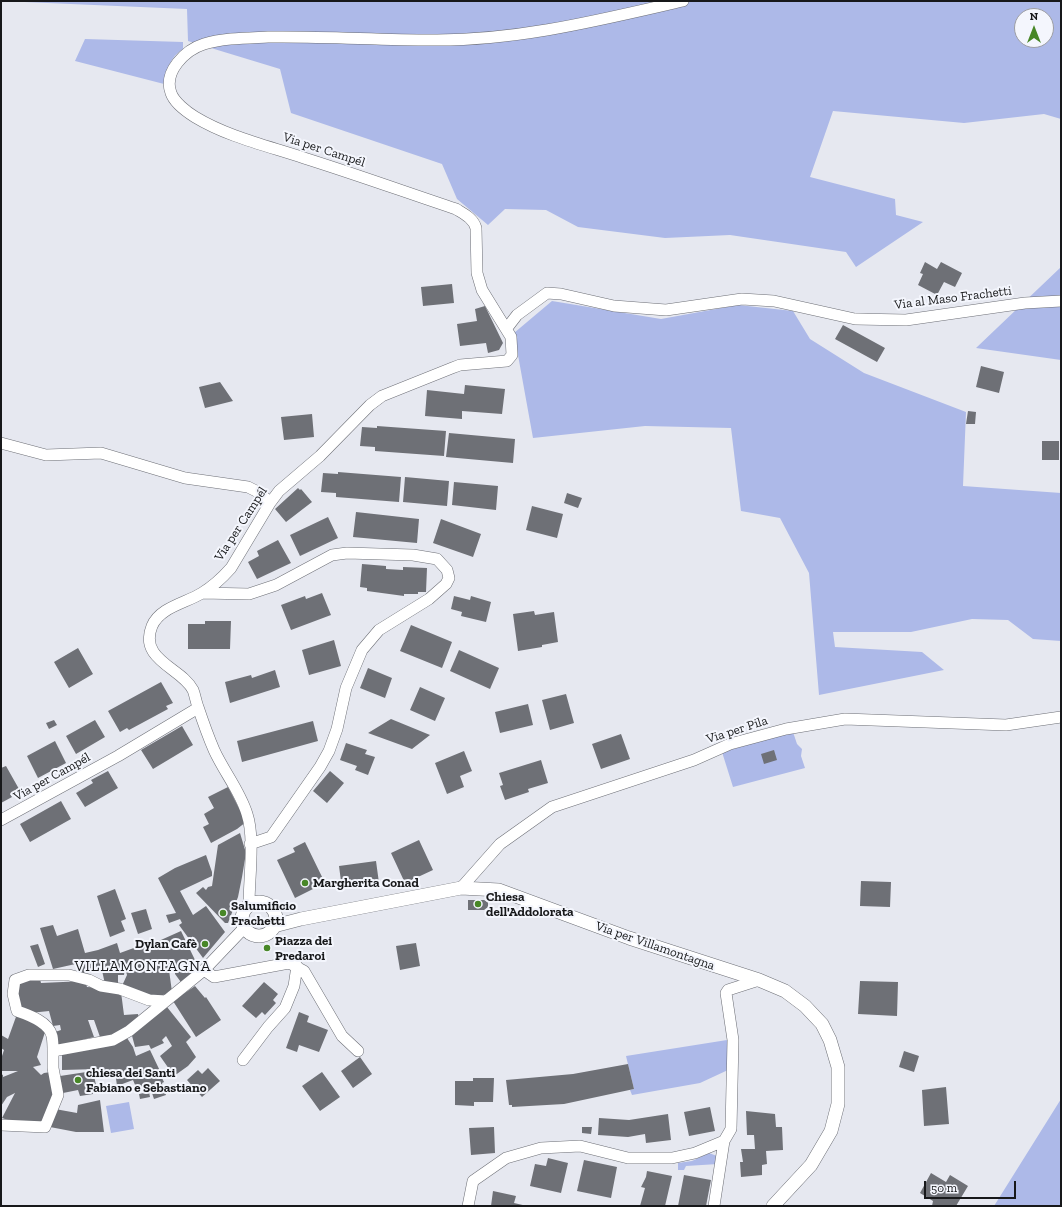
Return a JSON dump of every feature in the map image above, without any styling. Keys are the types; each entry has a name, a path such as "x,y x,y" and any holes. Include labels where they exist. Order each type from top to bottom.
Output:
{"street":[{"name":"Via per Campél","path":"249,905 250,844 248,815 237,790 215,750 192,689 156,657 152,648 150,636 156,620 164,612 202,593 231,568 270,503 279,491 339,438 360,414 382,396 460,365 507,361 512,355 511,337 507,328 482,290 477,273 476,228 474,223 469,218 456,209 253,142 212,126 195,117 174,99 170,90 172,73 183,56 192,50 203,45 226,40 306,36 432,40 477,39 570,26 620,17 683,1"},
{"name":"Via al Maso Frachetti","path":"507,328 517,315 547,293 562,294 614,306 666,310 742,299 774,301 855,319 884,320 906,320 1025,303 1061,301"},
{"path":"1,443 46,454 101,453 185,478 248,487 260,492 270,503"},
{"name":"Via per Campél","path":"202,593 249,594 276,585 332,555 347,552 413,555 437,559 447,570 449,578 446,584 429,598 379,630 362,650 346,688 337,729 329,751 320,767 271,837 250,844"},
{"name":"Via per Campél","path":"1,820 118,756 198,708"},
{"name":"Via per Pila","path":"461,888 500,844 552,807 694,760 737,742 786,729 845,719 1006,725 1061,717"},
{"name":"Via per Villamontagna","path":"274,926 301,919 461,888 499,890 629,938 759,980 785,991 805,1006 822,1024 830,1040 838,1067 838,1104 831,1130 811,1165 773,1206"},
{"path":"256,902 270,906 276,919 274,926 266,935 254,936 244,928 242,920 244,911 249,905 256,902"},
{"path":"53,1051 113,1040 141,1023 204,970 244,928"},
{"path":"204,970 214,977 290,963 297,966 304,971 342,1036 358,1051"},
{"path":"243,1060 268,1027 286,1008 294,986 297,966"},
{"path":"1,1125 44,1127 58,1095 53,1068 52,1035 48,1027 30,1016 17,1011 13,994 14,980 28,975 69,975 101,986 120,989 149,1000 166,1001"},
{"path":"714,1206 724,1141 731,1129 733,1040 726,993 728,990 759,980"},
{"path":"468,1206 473,1181 506,1158 541,1148 580,1146 628,1158 672,1158 695,1153 724,1141"}],"shaded area":[{"path":"1,1 1061,1 1061,119 1044,114 964,123 833,111 810,177 895,199 896,215 923,222 856,267 846,252 730,235 665,238 578,227 546,210 505,209 488,225 457,199 442,164 291,113 280,69 188,41 187,9"},
{"path":"85,39 183,42 183,49 172,60 166,73 164,84 75,61"},
{"path":"1061,267 1061,360 976,348"},
{"path":"552,301 661,319 738,305 793,311 810,339 864,373 966,412 963,486 1061,493 1061,641 1033,639 1008,620 972,619 911,632 833,632 835,647 922,652 944,670 819,695 809,573 780,518 741,511 731,428 645,426 533,438 514,333"},
{"path":"793,732 797,744 802,749 801,756 805,768 733,787 722,752"},
{"path":"727,1040 728,1070 700,1083 632,1095 630,1090 634,1089 626,1056"},
{"path":"1061,1099 1061,1206 994,1206"},
{"path":"129,1102 134,1129 111,1133 106,1106"},
{"path":"709,1153 717,1156 718,1164 686,1166 684,1170 678,1170 678,1163 692,1161"}],"building":[{"path":"925,262 937,269 941,262 962,273 955,287 944,282 937,295 918,285 923,274 920,273"},
{"path":"452,284 454,303 423,306 421,287"},
{"path":"485,306 503,343 499,350 488,353 486,343 460,346 457,324 477,321 475,309"},
{"path":"843,325 885,348 877,362 835,339"},
{"path":"981,366 1004,372 999,393 976,387"},
{"path":"220,382 233,401 205,408 199,387"},
{"path":"465,385 505,389 502,414 462,411 462,419 425,416 427,390 464,394"},
{"path":"968,411 976,412 975,424 966,424"},
{"path":"312,414 314,437 284,440 281,417"},
{"path":"377,426 446,431 444,456 375,451 375,447 360,446 362,427 377,428"},
{"path":"449,433 515,439 513,463 446,457"},
{"path":"1042,441 1059,441 1059,460 1042,460"},
{"path":"338,472 401,477 399,502 336,497 336,493 321,492 323,473 338,474"},
{"path":"405,477 449,481 447,506 403,502"},
{"path":"454,482 498,486 496,510 452,505"},
{"path":"298,488 300,490 301,489 312,502 286,522 275,509"},
{"path":"567,493 582,498 578,508 564,503"},
{"path":"532,506 563,514 557,538 526,530"},
{"path":"356,512 419,519 417,543 353,537"},
{"path":"328,517 338,538 300,556 290,535"},
{"path":"441,519 481,534 473,557 433,543"},
{"path":"278,540 291,563 257,579 248,562 259,556 257,551"},
{"path":"362,564 386,566 386,569 403,570 403,567 427,568 426,592 418,592 418,594 404,594 404,596 367,591 367,588 360,587"},
{"path":"322,593 331,615 291,630 281,605 305,596 306,599"},
{"path":"454,596 470,600 471,596 491,602 486,622 461,616 462,612 451,609"},
{"path":"534,611 535,615 554,612 558,642 542,645 542,647 518,651 513,614"},
{"path":"205,621 231,621 230,649 188,649 188,624 205,624"},
{"path":"411,625 452,642 442,668 400,651"},
{"path":"334,640 341,666 309,675 302,650"},
{"path":"78,648 93,674 69,688 54,662"},
{"path":"459,650 499,668 490,689 450,671"},
{"path":"368,668 392,678 385,698 360,688"},
{"path":"275,670 280,687 230,703 225,682 251,675 252,678"},
{"path":"161,682 173,703 166,706 168,709 129,730 127,728 120,732 108,711"},
{"path":"420,687 445,698 435,721 410,710"},
{"path":"566,694 574,723 550,730 542,700"},
{"path":"528,704 533,725 500,733 495,712"},
{"path":"391,719 430,735 412,749 368,733"},
{"path":"54,720 57,725 49,729 46,723"},
{"path":"95,720 105,737 76,754 66,736"},
{"path":"313,721 318,741 242,762 237,741"},
{"path":"182,726 193,745 153,769 141,750"},
{"path":"621,734 630,759 601,769 592,744"},
{"path":"55,741 66,763 38,778 27,756"},
{"path":"346,743 367,750 365,754 375,757 368,775 355,770 357,766 340,760"},
{"path":"774,750 777,760 764,764 761,754"},
{"path":"464,751 472,771 460,776 464,787 447,794 435,763"},
{"path":"541,760 548,783 528,789 529,792 505,800 500,786 503,785 499,773"},
{"path":"6,766 19,789 10,794 12,797 1,803 1,768"},
{"path":"108,771 118,788 85,807 76,793 93,783 91,780"},
{"path":"330,771 344,783 327,803 313,791"},
{"path":"228,787 246,822 237,829 211,843 203,827 209,824 204,814 214,808 208,797"},
{"path":"61,801 71,819 30,842 20,824"},
{"path":"240,833 246,853 242,877 238,897 228,923 225,923 196,893 203,887 206,890 208,887 212,886 218,845"},
{"path":"419,840 433,870 405,883 391,853"},
{"path":"305,842 325,883 295,898 277,860 295,852 293,848"},
{"path":"206,855 212,876 180,891 193,915 206,906 225,932 203,958 179,925 182,923 180,919 169,923 166,915 176,913 158,878 175,868"},
{"path":"376,861 379,883 342,889 339,866"},
{"path":"861,881 891,882 890,907 860,906"},
{"path":"115,889 126,919 121,921 125,931 110,937 97,896"},
{"name":"Chiesa dell'Addolorata","path":"468,900 484,900 488,902 488,907 484,910 468,910"},
{"path":"146,909 152,929 138,934 131,913"},
{"path":"53,925 57,936 78,929 85,953 117,943 120,953 142,945 143,948 181,931 195,960 193,961 199,969 183,985 175,974 175,968 169,970 172,992 157,997 121,988 127,975 125,968 124,975 118,975 118,985 105,984 101,966 97,967 98,972 82,974 80,963 53,969 40,928"},
{"path":"416,943 420,966 400,970 396,946"},
{"path":"38,944 45,964 38,967 30,946"},
{"path":"40,979 41,983 85,981 87,987 105,988 121,992 124,1015 138,1014 139,1023 118,1034 100,1037 94,1020 88,1020 94,1037 58,1046 55,1032 61,1030 60,1025 53,1026 49,1011 30,1013 18,1006 15,982"},
{"path":"860,981 898,982 897,1016 858,1014"},
{"path":"264,982 278,994 273,1000 276,1003 265,1015 262,1012 256,1018 242,1006"},
{"path":"195,986 205,998 206,997 221,1020 196,1037 173,1001"},
{"path":"167,1007 191,1037 186,1042 196,1057 188,1066 174,1076 160,1056 172,1046 166,1036 162,1040 164,1043 151,1049 149,1045 135,1047 131,1032"},
{"path":"299,1012 309,1016 307,1022 328,1030 319,1052 299,1045 297,1052 286,1048"},
{"path":"17,1014 46,1029 37,1057 41,1065 33,1067 41,1075 51,1072 56,1095 42,1124 14,1122 2,1118 15,1093 7,1097 1,1106 1,1074 3,1077 18,1071 1,1071 1,1059 4,1050 1,1048 1,1035 8,1039"},
{"path":"127,1038 133,1047 136,1056 150,1050 164,1082 162,1083 166,1095 154,1099 151,1090 148,1090 147,1088 138,1092 133,1080 117,1086 115,1071 98,1073 98,1069 62,1070 62,1054"},
{"path":"904,1051 919,1056 914,1072 899,1067"},
{"path":"360,1057 372,1074 353,1088 341,1071"},
{"path":"628,1064 634,1089 564,1104 512,1107 512,1105 509,1105 506,1080 573,1074"},
{"path":"208,1068 220,1081 202,1097 187,1080 198,1070 202,1074"},
{"name":"chiesa dei Santi Fabiano e Sebastiano","path":"93,1071 96,1085 92,1085 93,1094 80,1096 78,1090 63,1093 60,1076"},
{"path":"322,1072 340,1097 320,1111 302,1086"},
{"path":"473,1078 494,1078 493,1102 474,1102 474,1106 455,1105 455,1081 473,1081"},
{"path":"946,1087 949,1124 924,1126 922,1090"},
{"path":"149,1092 150,1097 140,1099 139,1094"},
{"path":"100,1100 104,1132 76,1132 50,1127 55,1109 77,1113 78,1105"},
{"path":"710,1107 715,1131 689,1136 684,1112"},
{"path":"746,1111 775,1114 776,1127 782,1127 783,1150 766,1151 767,1164 762,1165 762,1175 741,1177 740,1162 743,1162 741,1149 755,1149 754,1135 747,1135"},
{"path":"668,1114 671,1140 646,1143 645,1134 628,1137 598,1135 599,1118 629,1120"},
{"path":"494,1127 495,1153 471,1155 469,1128"},
{"path":"582,1127 592,1127 591,1134 582,1133"},
{"path":"548,1158 568,1163 561,1193 530,1186 535,1164 546,1166"},
{"path":"584,1160 617,1167 611,1198 577,1191"},
{"path":"647,1171 672,1176 665,1206 640,1206 645,1188 641,1187"},
{"path":"931,1173 946,1182 950,1175 968,1186 956,1206 932,1206 933,1201 920,1193"},
{"path":"684,1175 711,1180 706,1206 678,1206"},
{"path":"493,1191 516,1196 514,1203 527,1206 491,1206"}],"place":[{"name":"Margherita Conad","path":"305,883"},
{"name":"Chiesa dell'Addolorata","path":"478,904"},
{"name":"Salumificio Frachetti","path":"223,913"},
{"name":"Dylan Cafè","path":"205,944"},
{"name":"Piazza dei Predaroi","path":"267,948"},
{"name":"chiesa dei Santi Fabiano e Sebastiano","path":"78,1080"}],"district":[{"name":"VILLAMONTAGNA","path":"143,967"}]}
